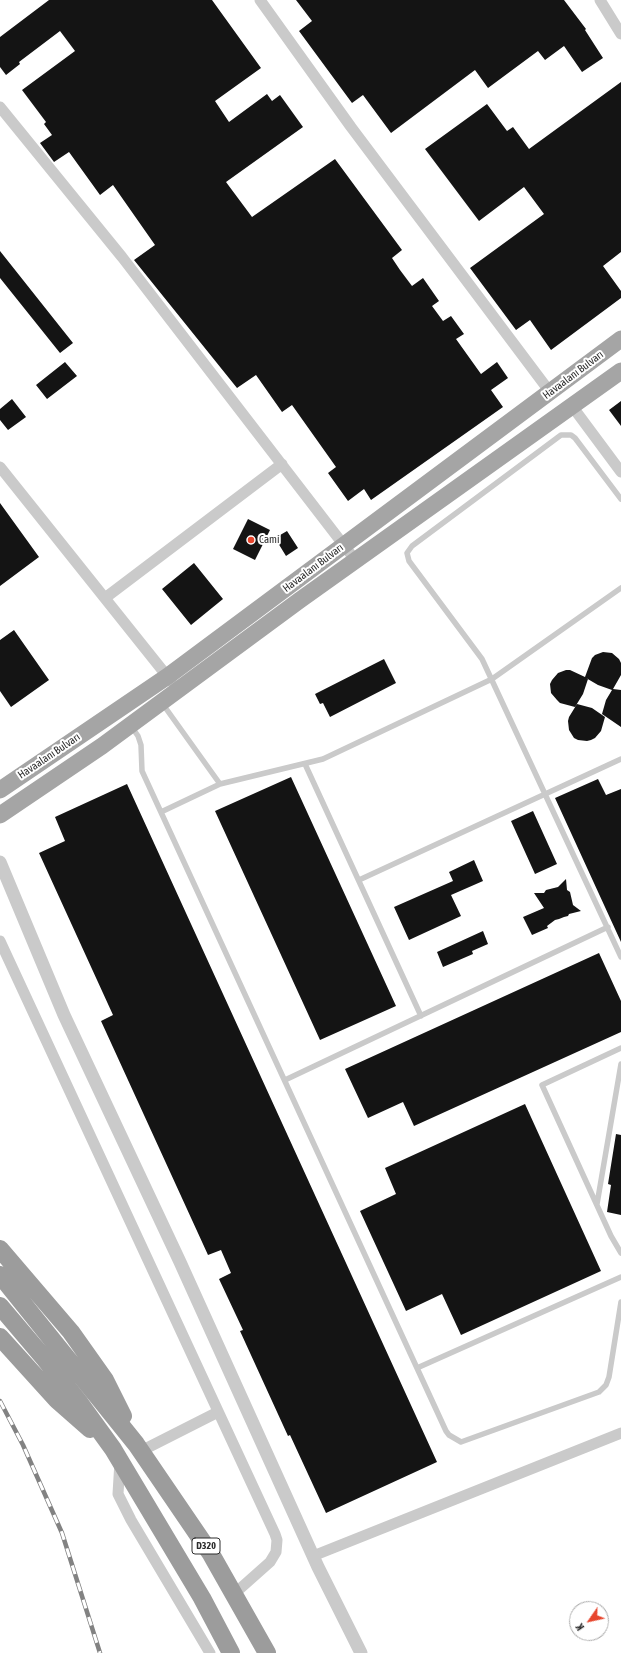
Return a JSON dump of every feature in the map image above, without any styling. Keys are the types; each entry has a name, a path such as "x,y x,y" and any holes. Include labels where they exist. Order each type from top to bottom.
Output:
{"highway":[{"path":"0,1249 71,1332 105,1380 139,1448"},
{"name":"D320","path":"0,1275 139,1448 211,1554 267,1653"},
{"name":"D320","path":"0,1306 80,1402 116,1455 202,1598 231,1653"},
{"path":"0,1337 57,1400 116,1455"}],"main road":[{"name":"Havaalanı Bulvarı","path":"0,790 168,676 621,339"},
{"name":"Havaalanı Bulvarı","path":"0,815 131,726 356,561 621,371"},
{"path":"151,687 162,703"},
{"path":"119,709 131,726"}],"street":[{"path":"260,0 355,133 550,392"},
{"path":"600,0 621,34"},
{"path":"0,107 126,263 356,561"},
{"path":"572,406 621,472"},
{"path":"105,598 282,464"},
{"path":"0,467 168,676 178,692"},
{"path":"0,862 64,1016 180,1262 313,1556 361,1653"},
{"path":"0,941 275,1534 277,1540 276,1552 270,1562 234,1594"},
{"path":"139,1448 218,1412"},
{"path":"313,1556 621,1434"},
{"path":"116,1455 118,1494 131,1520 210,1653"}],"lane":[{"path":"621,499 576,438 561,435 410,548 407,553 409,561 482,658 621,956"},
{"path":"161,812 220,784 323,759 492,679 621,588"},
{"path":"162,703 220,784"},
{"path":"131,726 138,736 141,745 142,771 446,1431 453,1438 461,1442 595,1394 603,1388 609,1377 621,1302"},
{"path":"359,880 621,759"},
{"path":"305,764 421,1016"},
{"path":"285,1080 608,927"},
{"path":"621,1048 542,1085 621,1253"},
{"path":"597,1204 621,1064"},
{"path":"417,1368 621,1277"}],"building":[{"path":"49,0 212,0 261,68 215,101 229,122 267,94 272,101 280,95 303,127 226,182 252,217 335,159 402,250 392,258 400,270 412,286 423,278 439,301 432,306 443,321 451,316 464,334 456,339 481,374 497,362 508,378 491,390 503,407 371,500 364,489 348,501 328,473 336,467 292,405 282,412 256,375 237,388 134,260 155,245 113,185 100,195 69,152 54,162 40,143 52,135 44,124 46,122 22,90 75,51 60,31 19,62 20,64 6,75 0,67 0,37"},
{"path":"296,0 564,0 586,29 585,30 603,58 582,72 564,46 545,60 538,51 488,88 475,70 391,133 363,95 352,103 299,31 312,21"},
{"path":"621,82 621,252 603,266 621,291 621,298 551,350 530,320 516,330 470,268 544,214 524,187 479,221 425,149 487,104 507,131 513,127 529,149"},
{"path":"0,251 73,343 60,353 0,278"},
{"path":"65,362 77,376 47,399 36,385"},
{"path":"12,399 26,417 8,430 0,420 0,409"},
{"path":"621,401 621,426 609,410"},
{"path":"0,503 39,557 0,586"},
{"name":"Cami","path":"248,519 270,530 255,560 233,549"},
{"path":"287,531 298,548 286,556 275,538"},
{"path":"194,563 223,599 191,625 162,589"},
{"path":"14,630 49,680 11,707 0,691 0,640"},
{"path":"603,652 612,653 621,663 621,675 613,689 621,690 621,727 602,714 606,700 612,690 598,685 588,679 583,694 575,707 560,703 551,693 550,684 558,673 570,670 585,677 592,658 595,655"},
{"path":"384,659 396,683 330,717 323,703 320,704 315,694"},
{"path":"577,704 592,708 605,717 601,731 591,740 578,740 574,738 569,730 569,717"},
{"path":"291,777 396,1006 320,1040 215,811"},
{"path":"598,779 606,795 621,789 621,942 555,798"},
{"path":"127,784 437,1462 326,1513 290,1435 288,1436 240,1331 243,1330 219,1279 231,1273 221,1250 208,1255 101,1021 113,1015 39,853 65,841 55,817"},
{"path":"533,811 557,864 535,874 511,821"},
{"path":"474,860 483,881 451,895 461,916 409,940 394,907 453,881 449,872"},
{"path":"566,879 567,890 570,892 573,905 581,911 555,920 547,926 548,928 532,935 523,917 544,908 534,893 544,893 546,890 558,887"},
{"path":"483,931 488,944 472,951 473,954 443,967 437,952"},
{"path":"599,953 621,1001 621,1032 414,1126 403,1102 368,1118 345,1069"},
{"path":"525,1104 601,1271 461,1335 442,1294 406,1311 360,1211 396,1194 385,1168"},
{"path":"616,1134 621,1135 621,1215 607,1212 611,1185 608,1184"}],"railway":[{"path":"0,1401 23,1445 62,1533 100,1653"}],"place":[{"name":"Cami","path":"251,540"}]}
